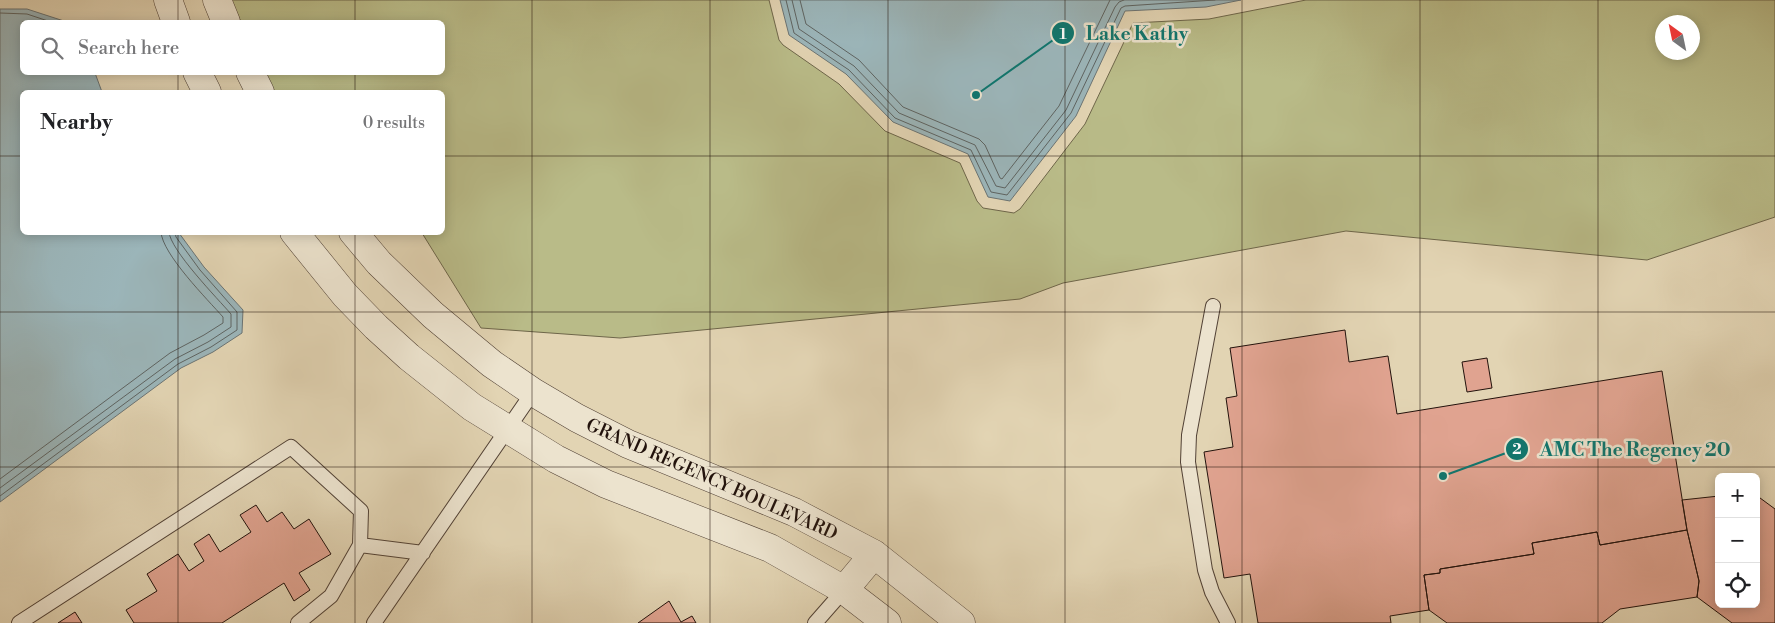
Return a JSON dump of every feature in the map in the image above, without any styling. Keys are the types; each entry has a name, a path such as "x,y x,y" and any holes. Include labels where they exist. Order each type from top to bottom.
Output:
{"street":[{"path":"168,0 175,20"},
{"path":"217,0 225,20"},
{"path":"198,75 206,90"},
{"path":"252,75 259,90"},
{"path":"296,235 345,296 376,327 440,382 508,430 556,459 606,484 770,548 844,590 887,623"},
{"name":"GRAND REGENCY BOULEVARD","path":"356,235 379,263 433,315 492,364 533,392 577,418 628,444 794,512 874,554 961,623"},
{"path":"844,590 874,554"}],"lane":[{"path":"1213,306 1189,436 1188,462 1205,570 1212,592 1228,623"},
{"path":"374,623 533,392"},
{"path":"19,623 291,448 361,511 360,546 331,596 298,623"},
{"path":"360,546 423,553"},
{"path":"815,623 844,590"}],"green space":[{"path":"231,0 769,0 779,40 783,45 839,84 885,131 960,163 977,201 983,208 1014,213 1020,209 1085,124 1133,23 1209,19 1306,0 1775,0 1775,217 1647,260 1346,231 1063,283 1020,299 620,338 481,328 423,235 445,235 445,90 274,90 266,75 445,75 445,20 240,20"}],"water":[{"path":"780,0 1241,0 1206,7 1125,11 1076,116 1010,201 988,197 968,154 893,122 846,74 789,35"},
{"path":"0,9 27,9 61,20 20,20 20,75 96,75 101,90 20,90 20,235 180,235 204,267 243,310 242,333 213,352 181,368 0,502"}],"building":[{"path":"1345,330 1349,362 1388,356 1397,414 1662,371 1687,530 1600,545 1597,532 1532,543 1534,554 1440,569 1440,573 1424,575 1429,610 1390,616 1391,623 1258,623 1250,574 1224,578 1204,452 1233,447 1226,398 1237,396 1230,348"},
{"path":"1487,358 1492,388 1467,392 1462,362"},
{"path":"1715,496 1715,608 1760,608 1760,498 1775,509 1775,623 1732,623 1697,597 1699,581 1682,500"},
{"path":"256,505 267,522 282,512 294,529 309,519 331,554 299,573 310,590 294,601 284,583 222,623 134,623 126,610 157,591 147,574 178,554 189,571 204,561 194,544 209,534 220,552 251,532 240,515"},
{"path":"1687,530 1699,581 1697,597 1620,609 1602,623 1447,623 1429,610 1424,575 1440,573 1440,569 1534,554 1532,543 1597,532 1600,545"},
{"path":"669,601 681,622 692,616 696,623 638,623"},
{"path":"75,612 82,623 58,623"}],"place":[{"name":"Lake Kathy","path":"976,95"},
{"name":"AMC The Regency 20","path":"1443,476"}]}
